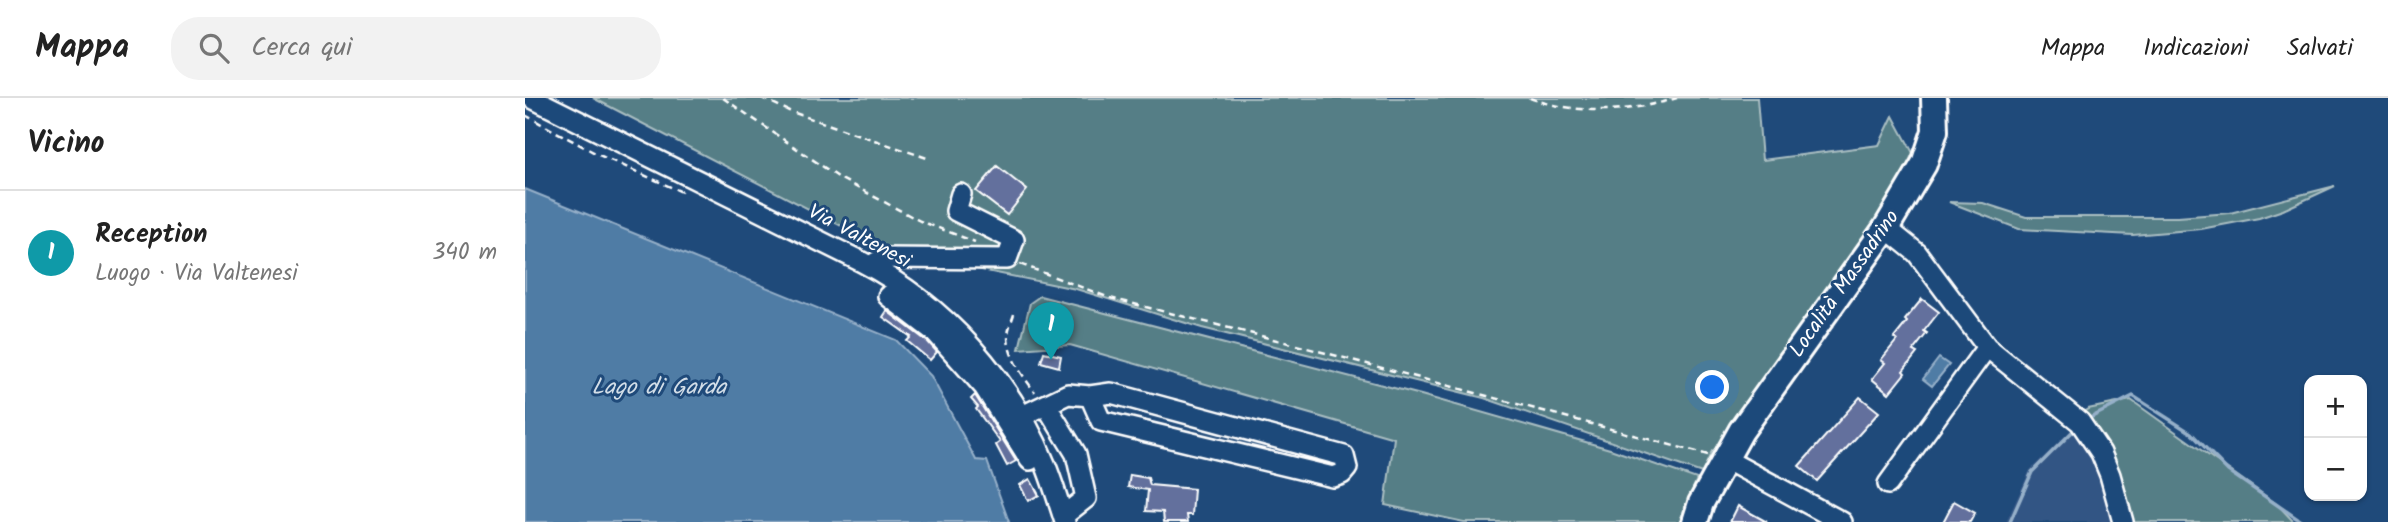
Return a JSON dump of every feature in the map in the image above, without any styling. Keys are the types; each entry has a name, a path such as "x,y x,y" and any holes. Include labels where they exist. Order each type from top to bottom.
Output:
{"main road":[{"name":"Località Massadrino","path":"1695,522 1701,503 1741,432 1886,228 1924,164 1935,131 1934,98"}],"street":[{"name":"Via Valtenesi","path":"532,98 870,266 910,290 956,329 982,357 1022,416 1046,465 1061,520"},
{"path":"870,266 883,258 998,260 1014,240 956,211 961,194"},
{"path":"1886,228 1917,253 1987,347 2081,422 2101,453 2123,522"},
{"path":"888,296 936,333 984,387 1027,453 1061,520 1086,498 1076,454 1046,405"},
{"path":"1888,484 1987,347"},
{"path":"1022,416 1068,394 1090,396 1111,393 1344,456 1347,468 1342,474 1333,477 1101,421 1090,396"},
{"path":"1725,459 1842,522"}],"path":[{"path":"723,98 841,179 920,221 990,248 998,260 1110,298 1725,459"},
{"path":"762,98 789,111 930,159"},
{"path":"1530,98 1580,110 1620,110 1677,98"},
{"path":"1014,314 1008,335 1011,351 1018,368 1046,405"}],"shaded area":[{"path":"2077,424 2091,444 2119,522 2006,522 2030,470"}],"green space":[{"path":"593,98 1757,98 1762,160 1879,145 1893,116 1913,153 1887,205 1883,223 1721,445 1712,451 1702,473 1484,398 1202,328 1076,289 892,252"},
{"path":"2335,186 2259,218 2201,229 2133,235 2019,229 1949,202 1983,203 2026,217 2178,217 2230,213"},
{"path":"1040,296 1421,395 1610,449 1697,479 1679,522 1464,522 1385,505 1394,438 1070,345 1019,349 1030,303"},
{"path":"2131,400 2278,505 2294,522 2126,522 2082,413 2088,409"}],"water":[{"name":"Lago di Garda","path":"525,189 896,340 931,376 976,460 987,461 1009,522 525,522"},
{"path":"1939,358 1949,365 1932,386 1923,379"}],"building":[{"path":"997,166 1027,190 1007,215 976,191"},
{"path":"1922,299 1939,312 1924,331 1927,333 1913,351 1917,353 1903,371 1905,373 1889,393 1872,379 1885,363 1881,360 1897,340 1894,338 1907,322 1905,320"},
{"path":"887,311 937,352 930,360 907,341 911,337 883,317"},
{"path":"1044,352 1061,356 1059,367 1041,362"},
{"path":"975,395 1016,461 1007,466 996,445 1000,442 971,399"},
{"path":"1860,397 1879,412 1817,481 1799,466"},
{"path":"1130,475 1148,478 1150,485 1194,489 1192,515 1187,515 1188,522 1164,522 1163,512 1146,511 1148,490 1128,487"},
{"path":"1030,479 1039,495 1028,501 1020,485"},
{"path":"1954,501 1975,513 1970,522 1943,522"},
{"path":"1738,506 1767,522 1730,522"}],"waterway":[{"path":"2090,418 2133,396 2191,433 2228,471 2302,522"},
{"path":"2010,522 2032,472 2075,429"}],"place":[{"name":"Reception","path":"1051,360"}]}
